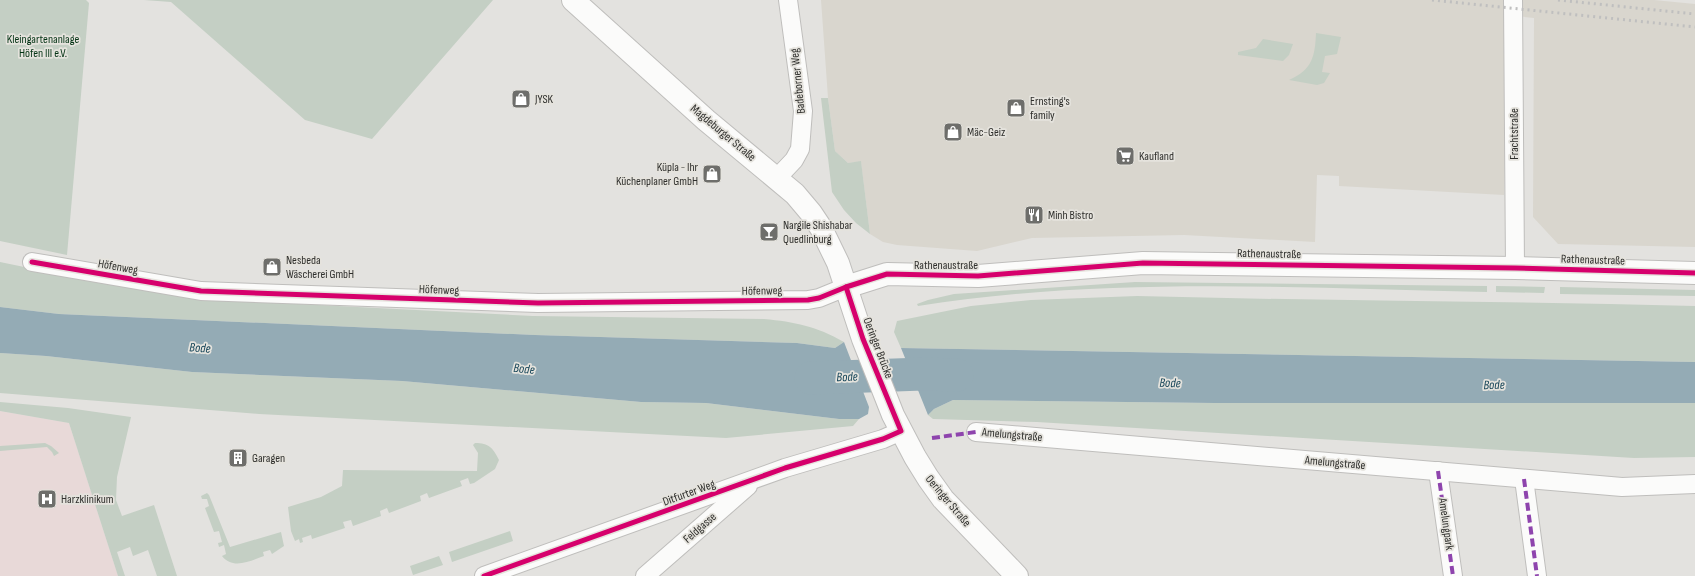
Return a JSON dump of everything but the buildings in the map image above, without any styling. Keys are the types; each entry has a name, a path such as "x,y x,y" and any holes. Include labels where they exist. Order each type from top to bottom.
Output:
{"main road":[{"name":"Magdeburger Straße","path":"573,0 706,120 795,194 818,224 838,263 846,287"},
{"name":"Rathenaustraße","path":"846,287 876,276 888,274 978,276 1143,263 1515,268 1695,273"},
{"name":"Oeringer Brücke","path":"846,287 862,339 897,423"},
{"name":"Oeringer Straße","path":"897,423 925,474 943,499 1017,576"}],"street":[{"name":"Badeborner Weg","path":"777,178 794,160 800,149 802,118 802,107 788,0"},
{"name":"Frachtstraße","path":"1513,0 1515,268"},
{"name":"Höfenweg","path":"32,262 201,291 530,303 808,300 819,298 846,287"},
{"name":"Ditfurter Weg","path":"484,576 817,457 883,439 897,423"},
{"name":"Amelungstraße","path":"976,432 1622,487 1695,484"},
{"name":"Amelungpark","path":"1438,471 1453,576"},
{"name":"Feldgasse","path":"644,576 756,479"},
{"path":"1524,479 1537,576"}],"shaded area":[{"path":"821,0 1654,0 1695,4 1695,247 1558,244 1533,217 1534,18 1507,15 1504,195 1339,186 1339,176 1317,175 1315,242 1184,235 1032,238 977,251 897,245 883,242 870,234 861,162 848,163 835,151 828,98"},
{"name":"Harzklinikum","path":"0,411 69,423 118,576 0,576"}],"green space":[{"name":"Kleingartenanlage Höfen III e.V.","path":"0,0 86,0 89,3 67,255 0,241"},
{"path":"144,0 493,0 372,139 305,120 171,2"},
{"path":"1316,33 1341,37 1337,54 1325,56 1322,72 1330,73 1324,83 1317,85 1289,80 1303,72 1311,62 1315,49"},
{"path":"1263,39 1293,44 1289,55 1283,61 1238,55 1238,52 1256,48"},
{"path":"821,98 828,98 835,151 848,163 861,161 870,234 856,223 844,210 832,192"},
{"path":"0,262 63,275 200,299 533,316 764,319 815,328 844,342 835,348 797,343 535,335 59,314 0,307"},
{"path":"1135,282 1487,286 1487,292 1202,286 1130,287 988,297 918,306 917,304 954,294"},
{"path":"1496,286 1545,287 1544,293 1496,292"},
{"path":"1560,287 1695,290 1695,296 1560,294"},
{"path":"1137,296 1695,306 1695,362 901,348 894,332 897,321 971,306 1031,300"},
{"path":"0,353 46,356 192,372 402,381 641,402 706,403 839,419 859,419 853,426 726,438 259,414 0,393"},
{"path":"953,400 1214,403 1695,403 1695,457 1634,458 1037,422 933,419 928,415 934,409"},
{"path":"0,402 68,408 131,417 117,477 116,500 122,516 154,505 177,576 157,576 148,550 133,556 130,547 117,552 125,576 118,576 69,423 0,411"},
{"path":"45,443 59,453 54,456 47,447 0,451 0,446"},
{"path":"475,443 484,444 490,447 495,452 499,460 495,469 474,483 470,484 468,478 460,481 462,486 429,498 427,493 420,496 421,501 389,513 387,508 380,511 381,516 353,526 351,520 343,522 345,528 312,539 311,535 302,538 303,542 300,543 299,539 295,541 291,531 288,507 321,497 342,486 343,470 477,471 478,453 473,445"},
{"path":"207,493 230,547 281,532 284,546 272,554 270,550 263,552 264,556 247,562 231,563 226,560 222,556 226,554 224,545 219,547 218,543 222,542 219,531 214,532 205,508 209,506 207,499 202,499 201,496"},
{"path":"510,531 513,541 452,562 449,552"},
{"path":"439,556 443,565 413,575 410,566"}],"water":[{"path":"0,307 59,314 535,335 797,343 835,348 844,342 869,407 868,414 859,419 839,419 706,403 641,402 402,381 192,372 46,356 0,353"},
{"path":"901,348 1695,362 1695,403 1214,403 953,400 934,409 928,415"}],"waterway":[{"name":"Bode","path":"811,378 923,374 957,375"}],"railway":[{"path":"1432,0 1695,27"},
{"path":"1558,0 1695,14"}],"marked path":[{"path":"932,438 976,432"},
{"path":"1438,471 1453,576"},
{"path":"1524,479 1537,576"}],"cycle path":[{"path":"32,262 201,291 538,303 808,300 819,298 846,287 887,274 978,276 1143,263 1515,268 1695,273"},
{"path":"484,576 785,468 883,439 901,431 863,339 846,287"}],"place":[{"name":"JYSK","path":"521,99"},
{"name":"Ernsting's family","path":"1016,108"},
{"name":"Mäc-Geiz","path":"953,132"},
{"name":"Kaufland","path":"1125,156"},
{"name":"Küpla - Ihr Küchenplaner GmbH","path":"712,174"},
{"name":"Minh Bistro","path":"1034,215"},
{"name":"Nargile Shishabar Quedlinburg","path":"769,232"},
{"name":"Nesbeda Wäscherei GmbH","path":"272,267"},
{"name":"Garagen","path":"238,458"},
{"name":"Harzklinikum","path":"47,499"}]}
